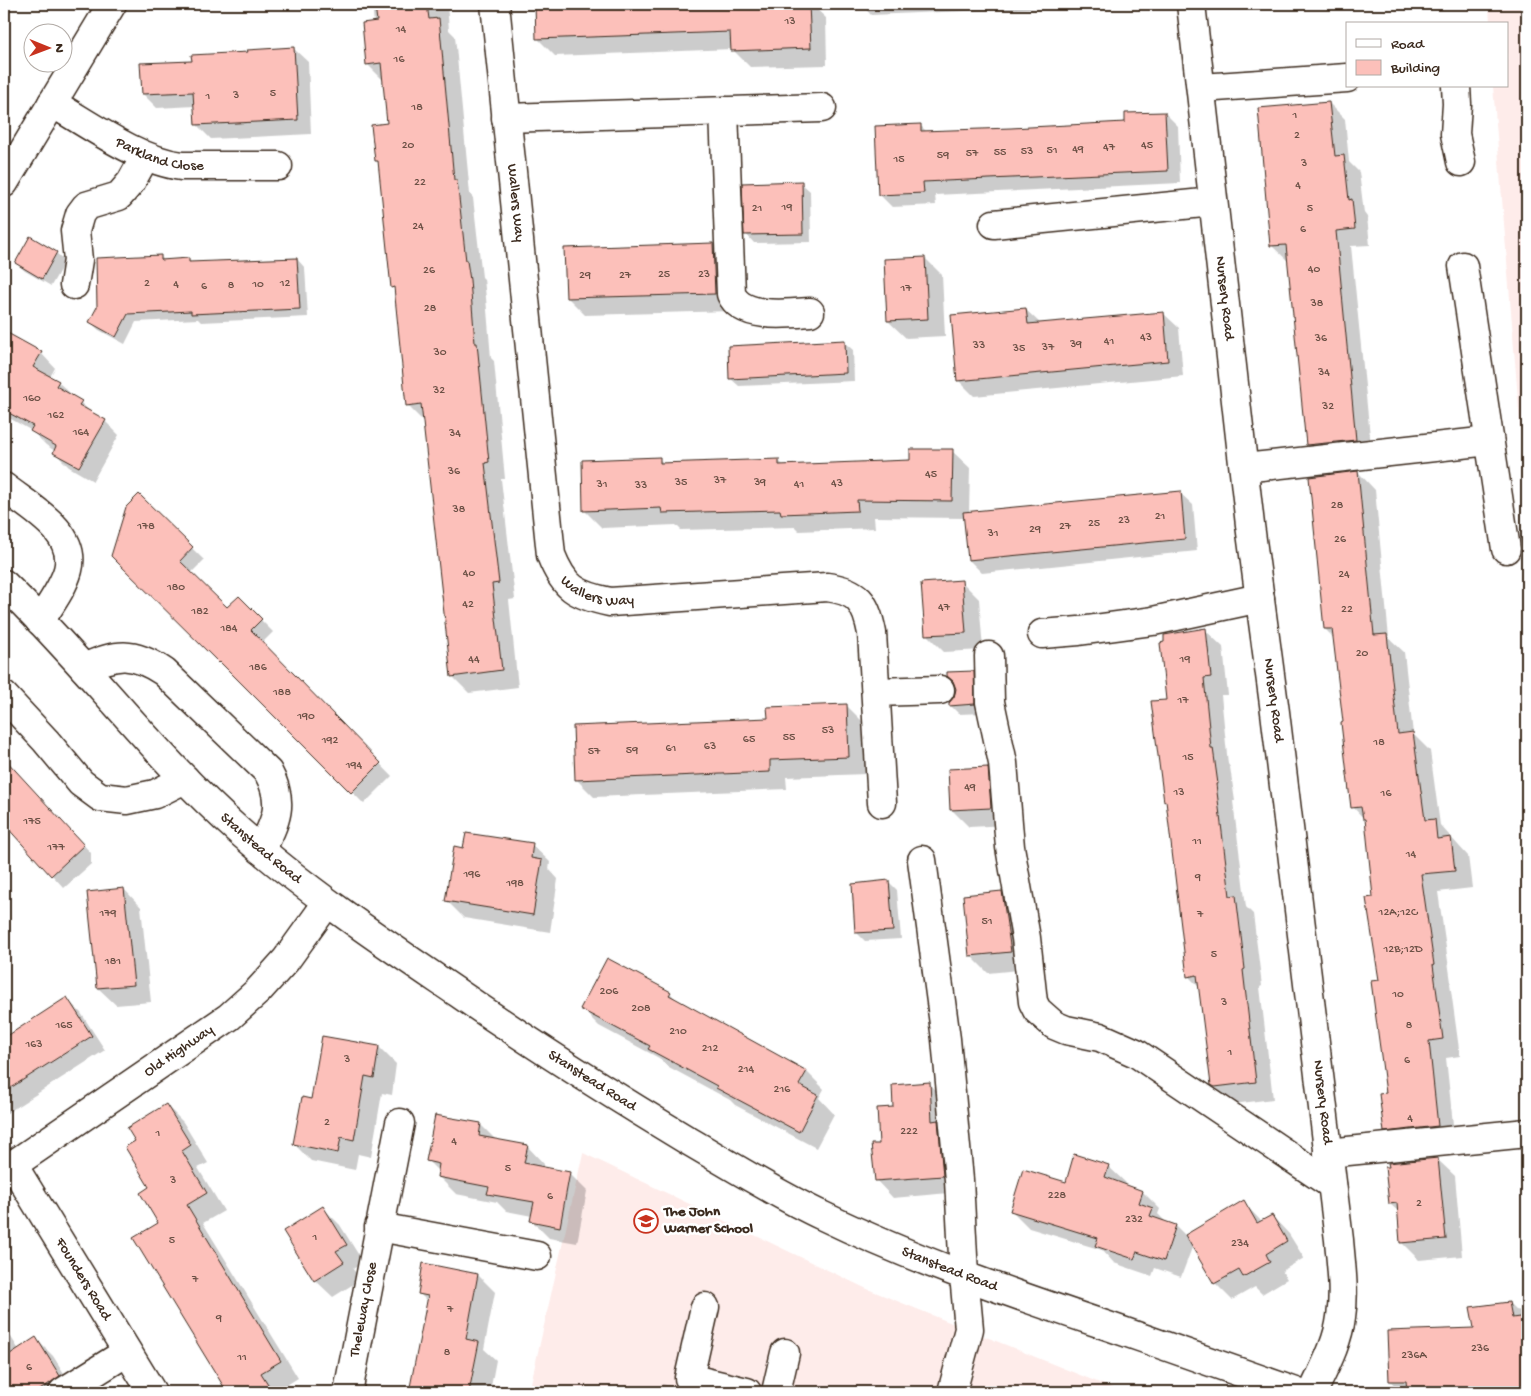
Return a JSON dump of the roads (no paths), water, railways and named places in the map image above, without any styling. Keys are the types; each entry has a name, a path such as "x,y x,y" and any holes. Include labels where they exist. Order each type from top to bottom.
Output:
{"street":[{"path":"4,183 112,4"},
{"name":"Wallers Way","path":"495,4 551,555 557,570 565,583 579,593 610,602 826,587 840,589 852,594 864,604 872,632 882,803"},
{"name":"Nursery Road","path":"1191,4 1244,468 1293,856 1340,1256 1342,1281 1341,1316 1334,1344 1313,1392"},
{"path":"1201,88 1346,78"},
{"path":"1456,88 1455,134 1461,162"},
{"name":"Parkland Close","path":"52,103 144,157 170,165 278,166"},
{"path":"506,118 822,108"},
{"path":"724,111 731,294 734,302 749,310 810,312"},
{"path":"74,285 78,260 75,232 80,214 86,206 119,196 131,182 144,157"},
{"path":"994,224 1213,202"},
{"path":"1463,266 1506,549"},
{"path":"1244,468 1489,442"},
{"path":"4,487 52,524 61,534 70,557 68,570 58,594 40,621"},
{"name":"Stanstead Road","path":"4,584 84,668 184,779 239,831 327,902 522,1038 728,1164 820,1215 964,1275 1296,1392"},
{"path":"1042,634 1153,621 1260,598"},
{"path":"84,668 103,659 117,656 140,658 152,664 164,672 268,772 274,783 278,811 261,850"},
{"path":"989,656 990,702 1003,763 1010,847 1026,938 1032,991 1037,1010 1054,1025 1066,1030 1100,1038 1136,1053 1332,1185"},
{"path":"876,692 940,690"},
{"path":"4,696 46,741 81,783 100,797 127,800 155,794 184,779"},
{"path":"922,860 948,1057 969,1329 952,1392"},
{"name":"Old Highway","path":"8,1168 229,1017 258,991 286,960 327,902"},
{"name":"Theleway Close","path":"348,1392 400,1123"},
{"path":"1328,1153 1527,1132"},
{"name":"Founders Road","path":"8,1168 152,1392"},
{"path":"379,1227 536,1256"},
{"path":"705,1307 690,1378 747,1392"},
{"path":"63,1392 127,1352"},
{"path":"776,1392 785,1353"}],"place":[{"name":"The John Warner School","path":"646,1221"}]}
